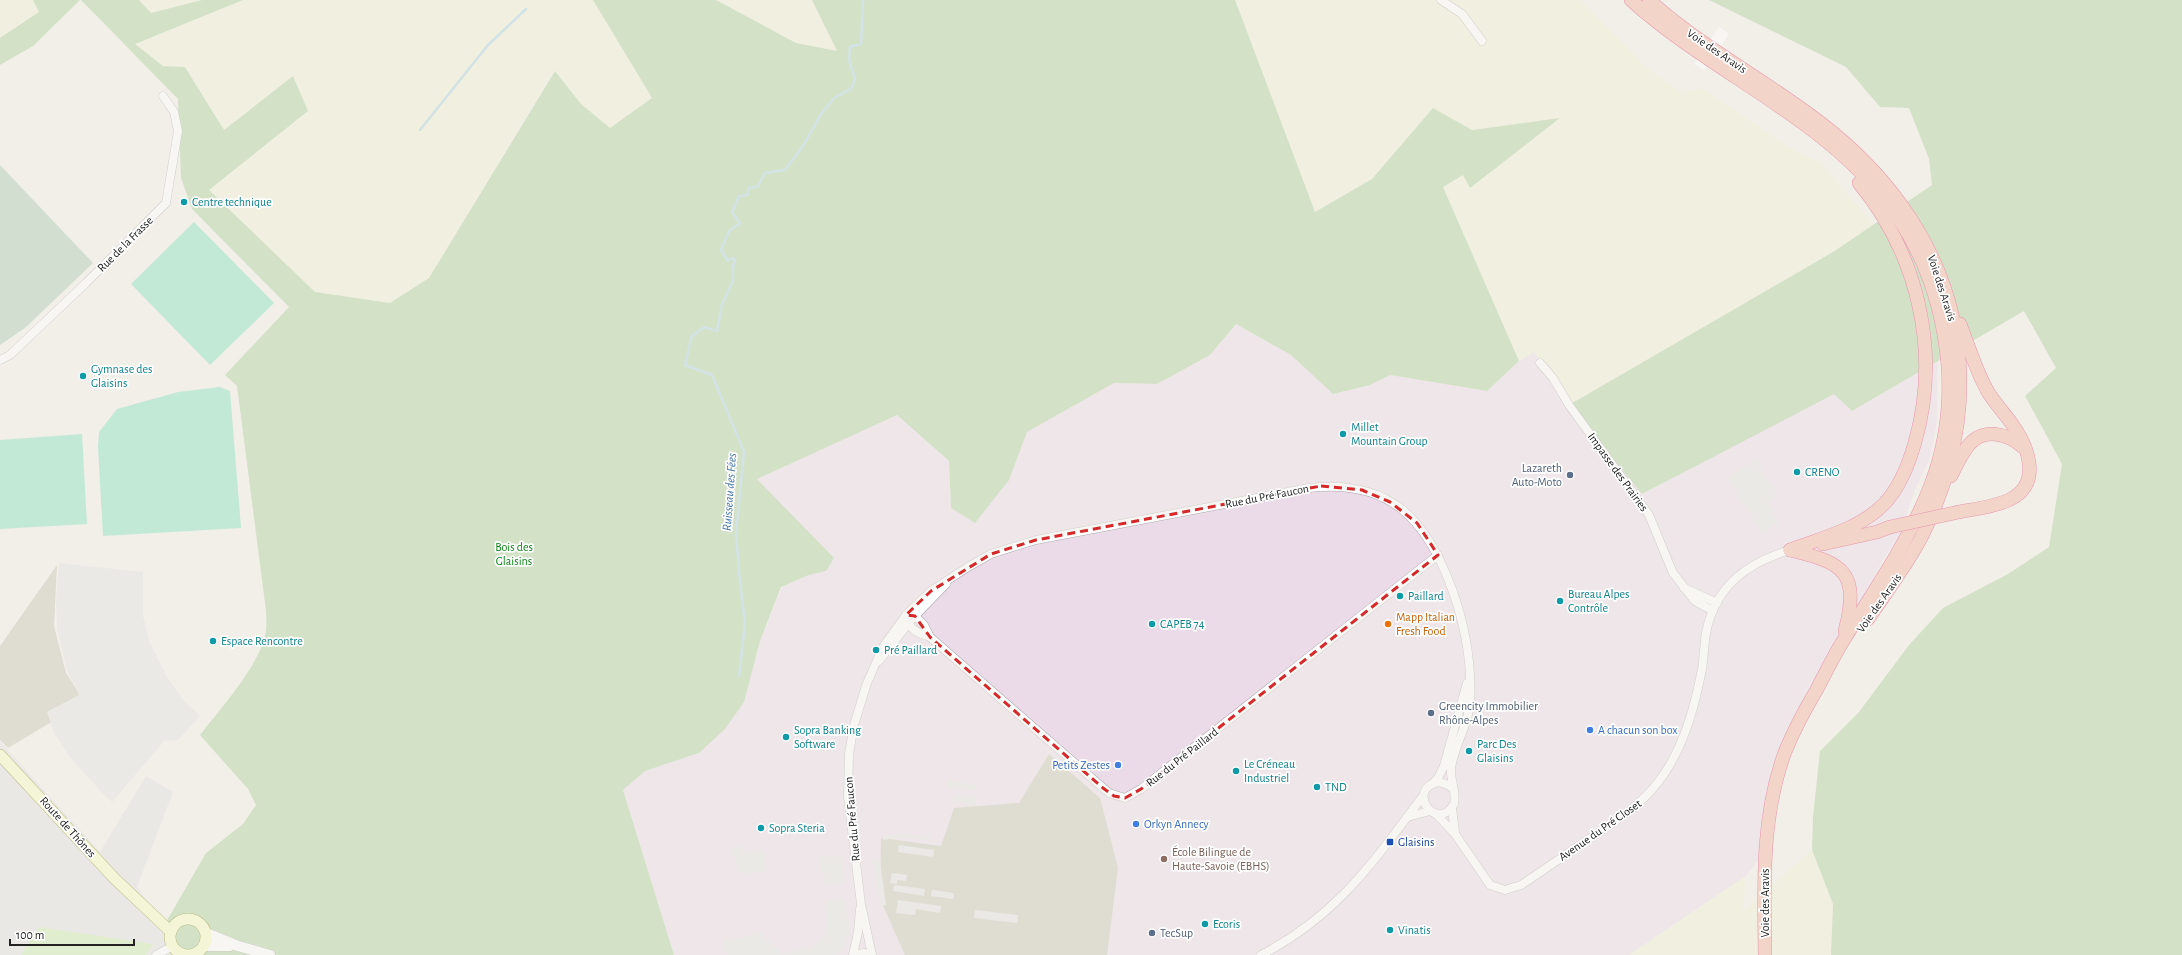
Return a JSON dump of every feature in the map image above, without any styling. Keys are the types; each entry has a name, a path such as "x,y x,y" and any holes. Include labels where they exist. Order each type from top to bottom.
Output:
{"highway":[{"name":"Voie des Aravis","path":"1631,0 1693,50 1816,134 1862,174 1882,196 1908,234 1925,269 1936,299 1943,326 1948,369 1948,416 1940,456 1929,492 1917,519 1898,554 1842,642 1798,721 1784,755 1770,808 1764,879 1766,955"},
{"name":"Voie des Aravis","path":"1649,0 1695,37 1798,106 1863,158 1885,182 1914,221 1926,243 1944,285 1952,312 1958,349 1957,420 1950,459 1930,518 1910,558 1815,692"},
{"path":"1790,550 1848,528 1865,519 1889,497 1904,474 1913,450 1925,392 1926,359 1924,329 1912,278 1892,232 1866,190 1816,134"},
{"path":"1790,550 1877,532 1890,527 2002,502 2018,494 2027,483 2030,470 2026,451 2012,424 1994,401 1981,378 1944,285"},
{"path":"1930,518 1961,457 1973,440 1984,435 2000,434 2015,440 2026,451"},
{"path":"1865,519 1890,527"},
{"path":"1790,550 1827,561 1837,567 1846,578 1850,587 1852,600 1842,642"}],"main road":[{"name":"Route de Thônes","path":"0,755 114,878 171,932"},
{"name":"Route de Thônes","path":"136,898 178,922"},
{"path":"184,919 193,920 201,924 206,933 198,951 190,954 177,951 171,932 178,922 184,919"}],"street":[{"path":"1441,0 1462,14 1482,41"},
{"name":"Rue de la Frasse","path":"0,360 10,355 166,203 178,131 174,112 163,96"},
{"name":"Impasse des Prairies","path":"1540,363 1553,378 1569,405 1649,515 1668,564 1684,588 1695,601 1713,611"},
{"name":"Rue du Pré Faucon","path":"870,955 861,904 848,797 847,772 856,714 875,666 883,647 906,615 931,591 991,554 1036,540 1321,486 1362,490 1390,502 1417,523 1427,535 1438,555 1452,589 1465,631 1470,702 1451,767 1452,788"},
{"name":"Avenue du Pré Closet","path":"1432,812 1455,834 1490,885 1499,889 1511,890 1521,885 1635,807 1664,775 1683,739 1702,670 1706,632 1717,603 1731,583 1743,571 1764,559 1790,550"},
{"name":"Rue du Pré Paillard","path":"908,624 916,632 930,637 1109,793 1125,798 1141,790 1438,555"},
{"name":"Rue du Pré Faucon","path":"875,666 915,616 953,577"},
{"path":"1684,588 1717,603"},
{"path":"908,624 906,615 915,616"},
{"name":"Rue du Pré Paillard","path":"915,616 924,625 930,637"},
{"name":"Rue du Pré Faucon","path":"1432,784 1444,766 1469,676"},
{"path":"1407,817 1432,812 1444,813 1452,808 1455,798 1452,788 1443,782 1432,784 1425,791 1424,802 1432,812"},
{"path":"1261,955 1301,930 1345,895 1380,854 1424,796"},
{"name":"Avenue du Pré Closet","path":"1452,808 1455,834"},
{"name":"Rue du Pré Faucon","path":"854,955 861,904"},
{"path":"206,933 238,946 270,955"},
{"path":"198,951 238,946"},
{"path":"156,955 177,951"},
{"path":"854,955 864,953 870,955"}],"highlighted area":[{"path":"1321,486 1362,490 1390,502 1417,523 1438,555 1141,789 1125,798 1114,796 1103,788 930,637 915,616 906,615 931,591 991,554 1036,540"}],"shaded area":[{"path":"0,0 33,0 39,12 0,38"},
{"path":"139,0 202,0 151,13"},
{"path":"243,0 593,0 652,98 610,129 581,104 554,71 429,278 391,303 315,292 209,190 308,111 293,76 224,130 186,67 163,66 135,44"},
{"path":"716,0 812,0 838,52 796,43"},
{"path":"1235,0 1581,0 1642,64 1680,92 1703,89 1792,149 1821,163 1873,225 1833,252 1727,315 1569,405 1534,352 1519,361 1443,187 1463,175 1470,187 1559,119 1472,130 1433,108 1372,179 1315,212"},
{"path":"1236,324 1291,355 1333,394 1370,385 1390,375 1487,391 1519,361 1534,352 1642,494 1834,393 1852,411 1938,361 1937,421 1930,458 1915,490 1899,537 1882,561 1853,626 1792,738 1767,849 1746,876 1629,955 674,955 623,790 645,771 699,753 756,658 760,641 782,587 809,575 826,571 756,479 897,415 949,461 951,508 1009,480 1027,432 1114,383 1157,384 1210,355"},
{"path":"1755,460 1778,495 1767,502 1779,522 1762,533 1727,478"},
{"path":"59,563 143,572 143,615 149,641 168,679 184,701 200,716 178,740 164,741 112,802 70,757 54,733 47,712 79,695 67,670 57,628 56,599"},
{"path":"57,565 54,626 66,673 85,702 8,748 0,740 0,646"},
{"path":"0,742 100,852 146,776 173,792 137,887 165,924 177,955 0,955"},
{"path":"1049,754 1100,798 1118,868 1107,955 905,955 880,899 881,838 941,846 954,808 1019,803"},
{"path":"948,781 977,785 976,791 948,787"},
{"path":"954,795 975,798 974,805 953,801"},
{"path":"900,834 930,837 929,841 906,837 883,840 882,836"},
{"path":"899,845 934,850 933,857 898,852"},
{"path":"740,846 744,853 762,850 767,871 739,874 732,848"},
{"path":"1812,850 1833,904 1831,955 1629,955 1746,876 1742,912"},
{"path":"840,855 844,882 824,884 820,857"},
{"path":"874,861 880,861 886,905 880,906"},
{"path":"892,873 907,875 906,881 897,880 897,884 890,883"},
{"path":"894,885 925,889 924,896 893,891"},
{"path":"932,890 954,893 953,899 931,896"},
{"path":"844,898 849,922 849,934 845,945 838,955 727,955 723,941 761,933 782,954 808,948 819,943 824,937 828,918 825,902"},
{"path":"898,900 941,906 940,913 916,909 915,915 896,913"},
{"path":"975,910 1018,915 1017,923 974,918"}],"green space":[{"path":"33,0 80,0 33,46 0,65 0,38 39,12"},
{"name":"Bois des Glaisins","path":"81,0 139,0 151,13 202,0 243,0 135,44 163,66 185,67 224,130 293,76 308,111 209,190 315,292 390,303 429,278 555,71 581,104 610,128 652,98 593,0 716,0 796,43 837,51 812,0 1235,0 1315,212 1372,179 1433,108 1472,130 1560,118 1470,188 1463,175 1443,187 1519,361 1487,391 1390,375 1370,385 1333,394 1291,355 1236,324 1210,355 1157,384 1114,383 1027,432 1009,480 975,523 951,508 949,461 897,415 757,479 834,558 826,571 809,575 781,587 760,641 744,702 725,729 699,753 645,771 623,790 674,955 177,955 165,924 206,853 243,824 256,805 248,789 200,735 239,686 248,672 263,644 266,631 265,603 237,386 225,375 289,307 192,209 181,178 178,99"},
{"path":"1709,0 2182,0 2182,955 1831,955 1833,904 1812,850 1813,817 1820,751 1859,712 1909,645 1943,608 2008,574 2049,547 2062,464 2025,396 2056,368 2024,311 1852,411 1834,394 1642,494 1569,405 1833,252 1932,185 1929,159 1909,108 1880,107 1846,67"},
{"path":"0,165 93,263 25,328 0,345"},
{"path":"194,222 274,303 210,365 131,284"},
{"path":"220,387 230,391 241,528 103,536 98,447 99,432 117,409 178,392"},
{"path":"82,434 87,524 0,529 0,440"},
{"path":"39,927 153,944 146,955 21,955"}],"pier":[{"path":"1719,27 1729,34 1704,70 1694,64"}],"waterway":[{"name":"Ruisseau des Fées","path":"739,676 745,623 736,533 744,452 712,375 685,365 692,336 704,327 717,331 722,304 733,281 733,266 735,260 733,258 728,261 721,250 729,231 740,223 732,212 739,196 747,195 749,188 757,187 765,173 785,170 803,146 821,114 834,98 851,89 855,79 849,60 850,47 861,44 863,0"},
{"path":"420,130 488,45 526,9"}],"place":[{"name":"Centre technique","path":"184,202"},
{"name":"Gymnase des Glaisins","path":"83,376"},
{"name":"Millet Mountain Group","path":"1343,434"},
{"name":"CRENO","path":"1797,472"},
{"name":"Lazareth Auto-Moto","path":"1570,475"},
{"name":"Paillard","path":"1400,596"},
{"name":"Bureau Alpes Contrôle","path":"1560,601"},
{"name":"CAPEB 74","path":"1152,624"},
{"name":"Mapp Italian Fresh Food","path":"1388,624"},
{"name":"Espace Rencontre","path":"213,641"},
{"name":"Pré Paillard","path":"876,650"},
{"name":"Greencity Immobilier Rhône-Alpes","path":"1431,713"},
{"name":"A chacun son box","path":"1590,730"},
{"name":"Sopra Banking Software","path":"786,737"},
{"name":"Parc Des Glaisins","path":"1469,751"},
{"name":"Petits Zestes","path":"1118,765"},
{"name":"Le Créneau Industriel","path":"1236,771"},
{"name":"TND","path":"1317,787"},
{"name":"Orkyn Annecy","path":"1136,824"},
{"name":"Sopra Steria","path":"761,828"},
{"name":"Glaisins","path":"1390,842"},
{"name":"École Bilingue de Haute-Savoie (EBHS)","path":"1164,859"},
{"name":"Ecoris","path":"1205,924"},
{"name":"Vinatis","path":"1390,930"},
{"name":"TecSup","path":"1152,933"}]}
